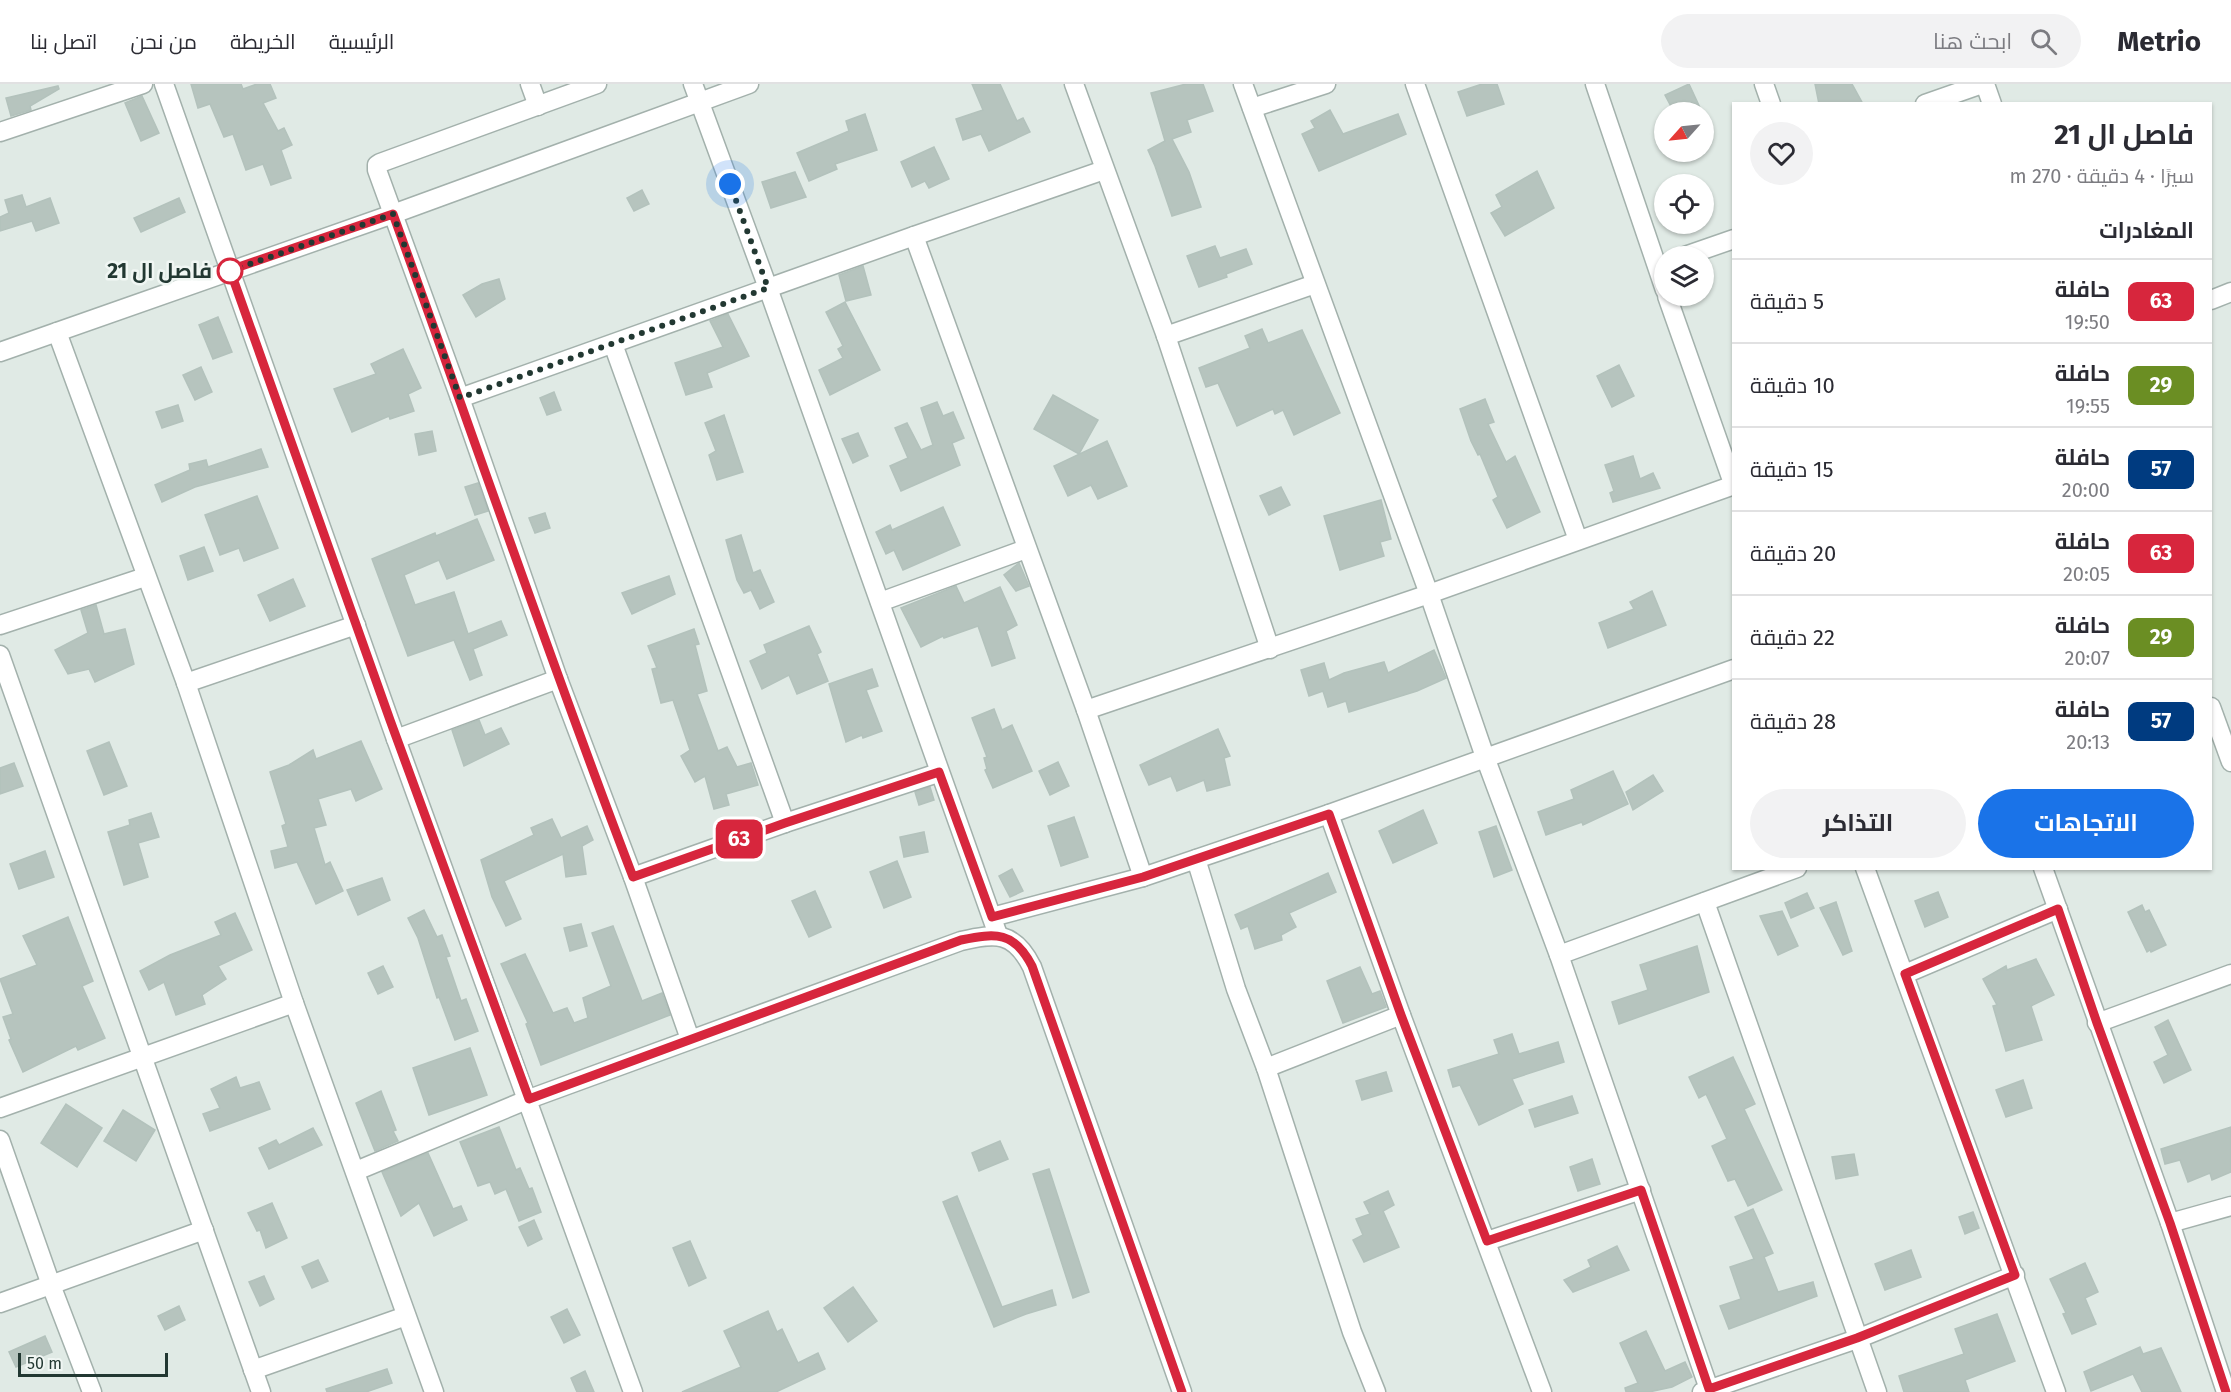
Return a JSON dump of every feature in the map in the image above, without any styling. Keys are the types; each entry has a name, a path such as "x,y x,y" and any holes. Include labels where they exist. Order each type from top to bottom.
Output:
{"street":[{"path":"0,132 143,84"},
{"path":"164,84 396,739 529,1099 633,1392"},
{"path":"530,84 538,106"},
{"path":"597,84 380,163 377,165 377,170 460,398 558,680 633,877 690,1038"},
{"path":"693,84 998,935"},
{"path":"0,352 393,214 748,84"},
{"path":"1074,84 1166,336 1270,649"},
{"path":"1243,84 1429,594 1485,757 1559,955 1641,1190 1707,1391 1857,1338 2015,1275"},
{"path":"1252,108 1326,84"},
{"path":"1415,84 1578,540"},
{"path":"1595,84 1654,246"},
{"path":"1764,84 1770,102"},
{"path":"1930,102 1984,84 1991,102"},
{"path":"460,398 1104,170"},
{"path":"914,236 1086,710 1143,877"},
{"path":"1713,246 1732,240"},
{"path":"1166,336 1315,284"},
{"path":"2212,300 2231,292"},
{"path":"1671,306 1732,479"},
{"path":"57,332 145,577 186,683 294,1003 434,1392"},
{"path":"613,344 785,823"},
{"path":"1086,710 1429,594 1732,486"},
{"path":"880,602 1026,549"},
{"path":"0,625 145,577"},
{"path":"186,683 356,625"},
{"path":"0,655 261,1392"},
{"path":"992,917 1143,877 1329,814 1732,670"},
{"path":"396,739 558,680"},
{"path":"2212,710 2231,762"},
{"path":"633,877 939,772"},
{"path":"1329,814 1401,1015 1542,1392"},
{"path":"1196,859 1236,989 1266,1068 1352,1332 1376,1392"},
{"path":"1559,955 1792,870"},
{"path":"1866,870 2056,1392"},
{"path":"2044,870 2170,1223 2226,1392"},
{"path":"1705,902 1877,1392"},
{"path":"1905,974 2058,909"},
{"path":"356,1171 529,1099 690,1038 961,940 998,935 1011,940 1024,952 1032,966 1182,1392"},
{"path":"2097,1023 2231,974"},
{"path":"0,1108 294,1003"},
{"path":"1266,1068 1401,1015"},
{"path":"0,1140 51,1285 92,1392"},
{"path":"1487,1241 1641,1190"},
{"path":"2170,1223 2231,1206"},
{"path":"0,1303 204,1230"},
{"path":"253,1370 406,1316"}],"building":[{"path":"191,84 241,84 243,89 257,84 270,84 276,98 263,103 278,131 284,128 292,145 281,150 291,178 271,185 263,164 246,170 233,134 224,137 210,104 198,108"},
{"path":"972,84 1000,84 1017,121 1023,118 1030,132 989,151 981,134 963,140 956,119 983,110"},
{"path":"1186,84 1203,84 1213,111 1187,120 1191,132 1172,139 1189,172 1201,207 1172,216 1148,150 1165,141 1151,93"},
{"path":"1482,84 1497,84 1504,104 1467,116 1458,92"},
{"path":"1689,84 1697,102 1669,102 1665,95"},
{"path":"1815,84 1852,84 1862,102 1819,102"},
{"path":"58,86 59,89 30,106 31,110 11,116 6,98"},
{"path":"142,96 159,133 141,141 125,103"},
{"path":"1330,110 1343,134 1398,114 1406,134 1319,171 1302,134 1315,128 1311,121"},
{"path":"865,114 877,150 835,164 837,169 809,181 797,153 849,131 846,121"},
{"path":"934,147 949,179 929,188 925,181 912,187 901,162"},
{"path":"1537,171 1554,208 1505,236 1491,213 1502,207 1496,195"},
{"path":"795,172 806,197 771,208 762,182"},
{"path":"642,190 649,204 634,211 627,198"},
{"path":"22,195 26,207 50,198 59,223 36,231 32,221 0,231 0,217 9,213 5,200"},
{"path":"179,198 185,212 141,232 134,218"},
{"path":"1215,246 1220,258 1246,249 1252,264 1226,274 1227,277 1199,287 1187,256"},
{"path":"863,266 871,295 846,301 839,275"},
{"path":"499,279 505,299 476,317 463,295 482,284"},
{"path":"845,302 880,370 830,395 819,370 843,358 838,349 843,346 826,312"},
{"path":"728,314 749,356 707,373 712,387 686,395 675,363 723,347 710,321"},
{"path":"218,317 232,352 213,359 199,325"},
{"path":"1262,329 1268,343 1302,330 1340,413 1294,435 1283,410 1275,414 1273,409 1237,426 1218,383 1206,387 1199,368 1250,348 1245,336"},
{"path":"403,349 421,388 408,394 414,411 390,419 389,416 352,432 334,389 376,374 371,364"},
{"path":"1619,365 1634,396 1612,407 1597,376"},
{"path":"201,367 212,392 195,400 183,375"},
{"path":"554,392 561,410 547,415 540,398"},
{"path":"1053,395 1098,420 1079,454 1034,429"},
{"path":"1485,399 1494,422 1488,424 1506,462 1515,456 1540,512 1507,528 1493,500 1498,497 1480,454 1478,455 1471,441 1460,409"},
{"path":"937,402 943,416 953,412 964,438 952,443 960,465 901,491 890,466 908,458 895,428 907,423 921,450 933,445 921,408"},
{"path":"178,405 183,421 162,428 156,412"},
{"path":"724,415 743,472 717,480 709,455 716,451 705,423"},
{"path":"432,431 436,451 419,455 415,434"},
{"path":"858,433 868,456 853,463 842,439"},
{"path":"1107,441 1127,486 1098,499 1091,485 1068,496 1054,466"},
{"path":"261,449 268,467 195,487 162,502 155,485 190,470 189,464 206,460 208,467"},
{"path":"1633,456 1640,479 1653,473 1660,488 1613,502 1610,493 1614,491 1605,465"},
{"path":"478,483 488,511 475,515 465,487"},
{"path":"1281,487 1290,505 1269,515 1260,496"},
{"path":"257,496 278,548 244,561 239,548 220,555 205,515"},
{"path":"1381,500 1391,539 1380,542 1384,556 1340,570 1324,516"},
{"path":"943,507 960,545 903,570 894,550 886,554 876,532 890,525 892,530"},
{"path":"545,513 550,528 535,533 529,518"},
{"path":"477,519 494,560 447,579 439,560 404,575 415,605 454,592 468,634 501,621 507,635 473,649 482,675 470,680 454,640 408,656 372,559 435,533 436,536"},
{"path":"741,535 753,573 760,570 774,602 760,609 751,590 744,593 737,580 726,540"},
{"path":"204,547 213,571 188,580 180,556"},
{"path":"1019,563 1029,586 1016,591 1004,575"},
{"path":"669,576 675,594 632,614 622,593"},
{"path":"293,579 305,606 270,621 258,595"},
{"path":"956,586 964,603 1000,587 1017,625 1006,631 1015,658 992,666 978,626 944,638 943,636 921,647 901,608"},
{"path":"1652,591 1666,625 1608,648 1599,623 1634,609 1630,602"},
{"path":"96,605 104,634 125,629 134,664 95,682 89,669 68,674 55,650 88,633 81,610"},
{"path":"809,626 821,652 817,654 828,681 797,694 789,675 762,689 750,661 767,653 764,645"},
{"path":"694,629 699,644 695,645 707,691 697,694 718,751 727,747 737,767 751,763 758,785 726,794 729,805 714,809 705,776 695,782 681,756 690,750 673,700 661,703 652,669 657,668 648,646"},
{"path":"1434,650 1446,678 1417,691 1349,712 1346,701 1328,707 1323,691 1309,696 1301,670 1324,663 1329,680 1344,673 1384,662 1388,673"},
{"path":"872,669 878,686 866,690 882,731 863,738 862,735 846,742 829,684"},
{"path":"994,709 1002,730 1012,725 1032,771 993,788 985,770 987,769 984,758 987,757 972,718"},
{"path":"479,720 485,735 501,728 509,744 464,766 452,730"},
{"path":"1218,729 1230,756 1224,758 1230,785 1207,791 1204,780 1177,791 1171,776 1149,785 1140,765"},
{"path":"361,741 382,789 356,801 351,789 318,799 326,825 314,828 325,865 330,862 343,891 316,904 297,862 275,868 271,851 288,847 282,826 286,824 270,772 289,765 313,750 316,759"},
{"path":"109,742 127,786 104,795 87,751"},
{"path":"1058,762 1069,786 1050,795 1039,771"},
{"path":"14,763 23,786 0,794 0,768"},
{"path":"1613,771 1628,804 1583,825 1582,822 1546,835 1538,812 1574,799 1571,790"},
{"path":"1653,775 1663,791 1633,810 1626,792"},
{"path":"930,787 934,800 919,805 915,792"},
{"path":"1423,810 1437,843 1393,863 1379,831"},
{"path":"151,813 159,837 138,843 148,877 124,885 108,832 130,825 129,820"},
{"path":"1074,817 1088,857 1061,866 1048,826"},
{"path":"552,819 561,838 587,826 593,840 582,846 586,874 566,877 563,854 504,881 521,919 506,926 492,897 481,860 534,835 531,828"},
{"path":"1496,826 1512,870 1494,877 1479,832"},
{"path":"924,832 928,852 904,857 900,837"},
{"path":"45,851 54,877 19,889 10,864"},
{"path":"897,861 911,897 884,908 870,872"},
{"path":"1012,869 1023,891 1010,897 999,876"},
{"path":"1328,873 1336,892 1289,913 1296,927 1281,935 1282,940 1255,949 1248,926 1241,929 1235,915"},
{"path":"382,878 390,900 358,915 347,890"},
{"path":"815,891 831,927 809,937 792,901"},
{"path":"1938,892 1948,917 1925,927 1915,901"},
{"path":"1807,893 1814,908 1791,918 1785,903"},
{"path":"1836,902 1852,951 1843,955 1820,908"},
{"path":"2142,905 2145,912 2149,910 2166,945 2151,952 2150,950 2147,952 2128,912"},
{"path":"424,910 437,937 442,935 450,956 446,957 461,1001 466,999 478,1031 455,1040 439,997 437,998 418,938 408,918"},
{"path":"1782,911 1798,946 1778,955 1760,916"},
{"path":"235,913 252,950 218,966 226,979 202,995 205,1004 176,1015 164,982 149,990 140,971 170,955 221,935 215,922"},
{"path":"68,917 93,981 82,986 105,1038 78,1050 76,1046 23,1072 9,1040 11,1039 3,1017 13,1014 0,979 37,965 23,936"},
{"path":"581,924 587,946 570,951 564,928"},
{"path":"613,926 642,1001 662,993 670,1015 541,1065 526,1024 528,1023 501,964 525,954 553,1013 567,1008 574,1023 588,1018 583,998 611,986 592,933"},
{"path":"1697,946 1709,992 1619,1024 1612,1002 1648,990 1640,965"},
{"path":"2036,959 2054,995 2031,1006 2042,1040 2006,1051 1993,1006 1997,1005 1983,979 2006,966 2007,970"},
{"path":"383,966 393,987 378,994 368,973"},
{"path":"1360,967 1372,994 1380,991 1386,1007 1343,1023 1327,981"},
{"path":"2168,1020 2191,1070 2164,1083 2154,1062 2168,1055 2155,1027"},
{"path":"1512,1034 1519,1054 1558,1042 1564,1062 1512,1079 1523,1104 1479,1125 1460,1085 1453,1087 1448,1070 1499,1054 1494,1040"},
{"path":"470,1048 487,1095 429,1115 413,1068"},
{"path":"1733,1057 1755,1104 1744,1109 1782,1190 1748,1206 1735,1179 1728,1181 1712,1146 1727,1139 1706,1094 1699,1098 1689,1077"},
{"path":"1386,1072 1392,1091 1362,1100 1356,1081"},
{"path":"236,1077 240,1088 259,1082 270,1109 210,1131 203,1114 220,1108 211,1089"},
{"path":"2023,1080 2032,1108 2006,1117 1996,1090"},
{"path":"381,1091 398,1141 375,1151 356,1103"},
{"path":"1572,1096 1578,1113 1535,1127 1529,1110"},
{"path":"66,1104 102,1128 77,1167 41,1143"},
{"path":"123,1110 155,1130 136,1161 104,1141"},
{"path":"499,1127 516,1170 520,1168 529,1189 532,1188 541,1212 519,1221 506,1189 495,1194 490,1182 478,1186 460,1142"},
{"path":"2231,1127 2231,1172 2212,1180 2210,1173 2188,1182 2180,1160 2165,1164 2161,1149"},
{"path":"313,1128 322,1145 269,1169 259,1148 276,1140 279,1145"},
{"path":"1000,1141 1008,1159 979,1171 972,1153"},
{"path":"428,1153 453,1209 461,1206 467,1220 434,1236 419,1203 401,1216 382,1172"},
{"path":"1854,1154 1858,1175 1836,1179 1832,1157"},
{"path":"1592,1159 1600,1184 1578,1191 1570,1167"},
{"path":"1049,1169 1089,1292 1073,1298 1033,1174"},
{"path":"1388,1191 1394,1205 1383,1211 1399,1247 1364,1262 1353,1240 1363,1235 1356,1219 1370,1214 1364,1202"},
{"path":"957,1196 1002,1307 1052,1290 1056,1305 994,1327 943,1202"},
{"path":"272,1203 287,1238 266,1248 260,1230 257,1231 248,1213"},
{"path":"1753,1209 1773,1253 1764,1257 1778,1292 1813,1282 1817,1296 1729,1329 1720,1306 1741,1299 1730,1267 1754,1259 1735,1217"},
{"path":"1973,1212 1979,1228 1965,1234 1959,1217"},
{"path":"534,1220 542,1239 528,1246 519,1227"},
{"path":"690,1241 706,1278 689,1286 673,1248"},
{"path":"1617,1246 1629,1270 1573,1292 1564,1280 1591,1267 1588,1260"},
{"path":"1911,1250 1921,1277 1885,1290 1875,1264"},
{"path":"318,1260 328,1281 312,1288 302,1267"},
{"path":"2085,1263 2098,1292 2085,1298 2096,1324 2072,1334 2063,1314 2066,1313 2050,1279"},
{"path":"264,1276 274,1299 260,1306 249,1282"},
{"path":"853,1287 877,1321 848,1342 824,1308"},
{"path":"179,1306 185,1320 165,1330 158,1316"},
{"path":"567,1309 580,1335 564,1343 551,1317"},
{"path":"768,1311 777,1332 782,1329 798,1363 818,1353 825,1369 776,1392 682,1392 741,1367 724,1331"},
{"path":"1997,1314 2015,1361 1965,1380 1969,1392 1904,1392 1899,1376 1964,1354 1955,1329"},
{"path":"1646,1331 1665,1371 1685,1362 1692,1377 1672,1387 1649,1392 1626,1392 1625,1388 1638,1383 1620,1343"},
{"path":"45,1336 52,1352 16,1367 9,1352"},
{"path":"2140,1347 2143,1354 2161,1348 2181,1392 2142,1392 2133,1374 2091,1391 2084,1372"},
{"path":"387,1369 392,1383 366,1392 327,1392 326,1389"},
{"path":"585,1371 594,1392 577,1392 571,1378"}],"bus line":[{"name":"63","path":"1182,1392 1032,966 1024,952 1011,940 998,935 961,940 529,1099 390,720 230,270 393,214 558,680 633,877 939,772 992,917 1143,877 1329,814 1401,1015 1487,1241 1641,1190 1709,1389 1857,1338 2015,1275 1905,974 2058,909 2170,1223 2226,1392"}],"place":[{"name":"فاصل ال 21","path":"230,271"}],"route":[{"path":"230,271 393,214 460,398 768,288 730,184"}]}
